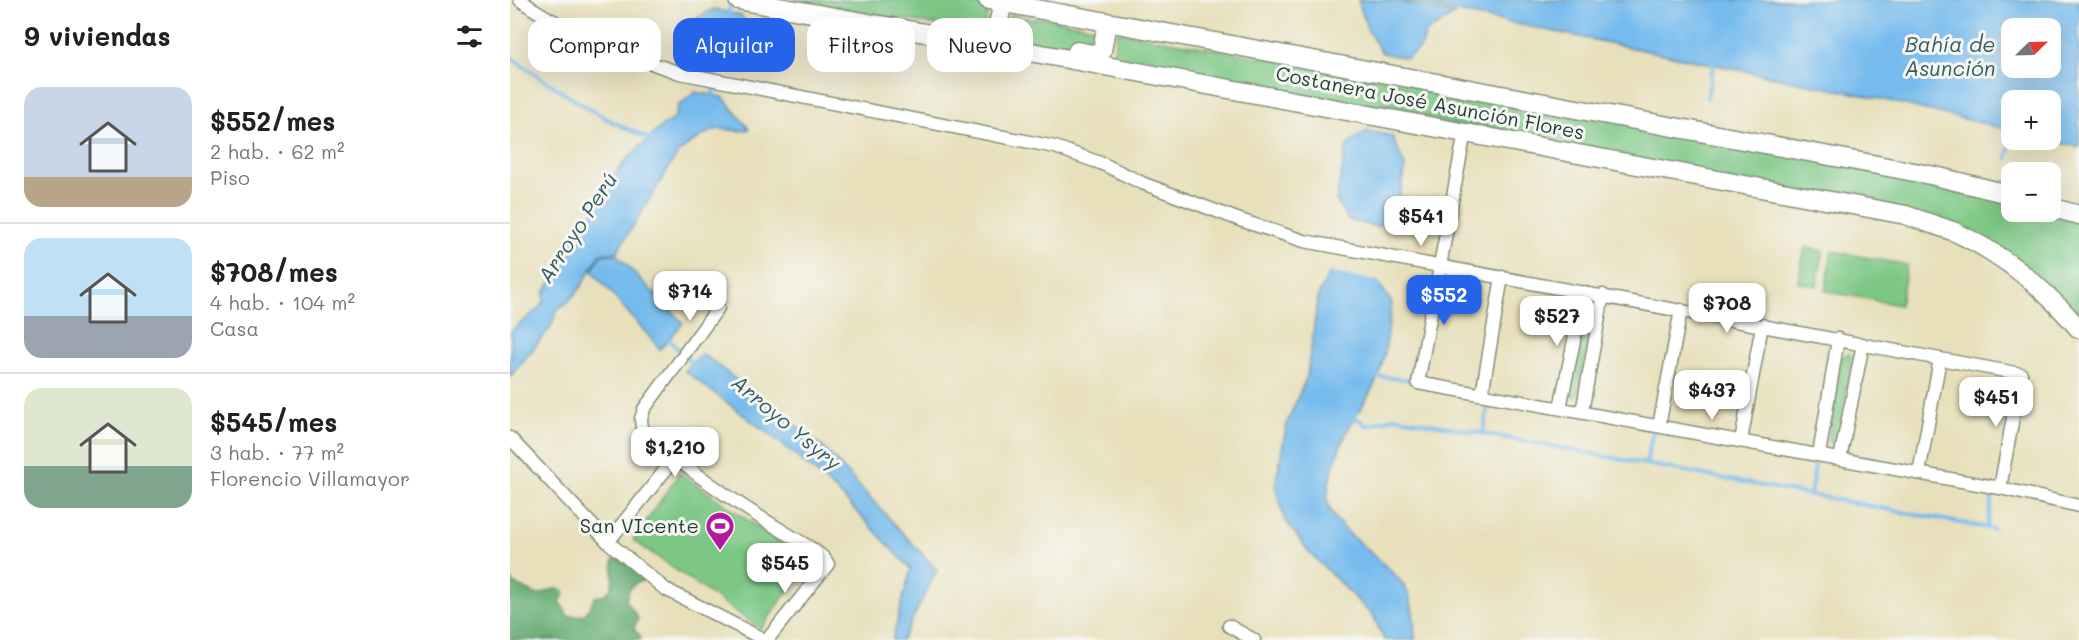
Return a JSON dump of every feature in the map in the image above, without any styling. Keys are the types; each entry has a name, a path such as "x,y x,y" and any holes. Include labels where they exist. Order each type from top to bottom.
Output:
{"highway":[{"name":"Costanera José Asunción Flores","path":"995,1 1935,176 2001,192"},
{"path":"994,18 995,1"},
{"name":"Costanera José Asunción Flores","path":"745,2 927,34"},
{"path":"1055,56 1070,50 1099,53 1104,47 1107,22"},
{"name":"Costanera José Asunción Flores","path":"1033,52 1906,215 1955,233 1996,255 2030,280 2079,329"},
{"path":"2061,210 2079,216"}],"street":[{"path":"520,0 633,58 680,73 1054,147 1103,164 1142,183 1240,220 1304,241 2021,374 2000,488"},
{"path":"1465,132 1419,383 2000,488 2079,506"},
{"path":"1482,394 1502,276"},
{"path":"1560,408 1584,292"},
{"path":"1582,412 1603,295"},
{"path":"510,438 608,542 665,589 766,640 828,564 814,550 741,507 674,459 642,429 641,419 644,409 718,308"},
{"path":"1659,426 1681,310"},
{"path":"1741,441 1762,325"},
{"path":"1819,455 1838,339"},
{"path":"1840,459 1863,344"},
{"path":"1919,473 1940,359"},
{"path":"608,542 674,459"},
{"path":"1229,626 1254,640"}],"green space":[{"path":"792,0 953,0 985,6 988,9 986,18 927,18 927,24 915,21 915,18 895,18"},
{"path":"1012,15 1028,18 1008,18"},
{"path":"1044,18 1093,27 1096,30 1093,46 1089,48 1067,44 1047,46 1033,43 1033,19"},
{"path":"1117,32 1389,80 1383,109 1116,58 1113,55"},
{"path":"1392,81 1907,178 2001,201 2001,222 2061,222 2061,217 2079,222 2079,317 1982,238 1386,110"},
{"path":"1805,247 1823,251 1817,286 1798,282"},
{"path":"1832,251 1907,265 1900,305 1825,291"},
{"path":"1588,307 1594,311 1578,393 1576,397 1572,397 1569,392"},
{"path":"1849,353 1852,358 1838,440 1833,444 1828,438 1842,357"},
{"name":"San VIcente","path":"680,473 808,562 761,629 633,540"},
{"path":"618,558 644,576 643,581 631,587 626,600 638,618 634,629 641,637 640,640 510,640 510,579 518,586 538,595 559,589 565,593 560,602 568,616 579,616 586,613 595,597 611,589 613,560"}],"water":[{"path":"1358,0 1389,0 1455,14 1425,33 1422,46 1407,58 1382,53 1368,31"},
{"name":"Bahía de Asunción","path":"1400,0 2079,0 2079,147 2061,143 2061,90 2001,90 2001,128 1867,96"},
{"path":"713,9 743,18 697,18"},
{"path":"695,92 723,97 749,129 715,130 698,138 678,153 617,252 600,254 581,287 568,302 558,309 550,328 510,377 511,331 538,309 544,301 544,293 564,262 568,247 594,212 602,189 631,155 662,126 674,119 678,106"},
{"path":"1367,131 1392,136 1405,166 1397,212 1377,227 1348,220 1336,200 1347,145"},
{"path":"616,254 683,323 660,349 592,271 601,255"},
{"path":"1342,264 1369,269 1392,303 1382,367 1373,388 1342,442 1328,487 1328,504 1340,524 1400,581 1407,591 1412,609 1415,640 1384,640 1374,617 1309,552 1285,520 1275,486 1287,423 1307,376 1318,296 1329,274"},
{"path":"702,353 823,447 937,570 902,640 892,640 911,569 835,489 782,444 685,371"}],"pier":[{"path":"1341,261 1371,267 1383,282 1327,272"}],"waterway":[{"name":"Arroyo Perú","path":"728,17 731,1"},
{"path":"510,57 598,114 654,140"},
{"path":"1707,98 1714,60"},
{"name":"Arroyo Perú","path":"712,99 717,72"},
{"path":"2007,158 2009,150"},
{"name":"Arroyo Ysyry","path":"666,337 694,365"},
{"path":"1374,376 1412,380"},
{"path":"1483,433 1489,401"},
{"path":"1353,415 1367,426 1395,417 1993,529"},
{"path":"1646,464 1653,431"},
{"path":"1810,495 1816,460"},
{"path":"1987,528 1993,493"}],"place":[{"name":"San VIcente","path":"720,552"}]}
